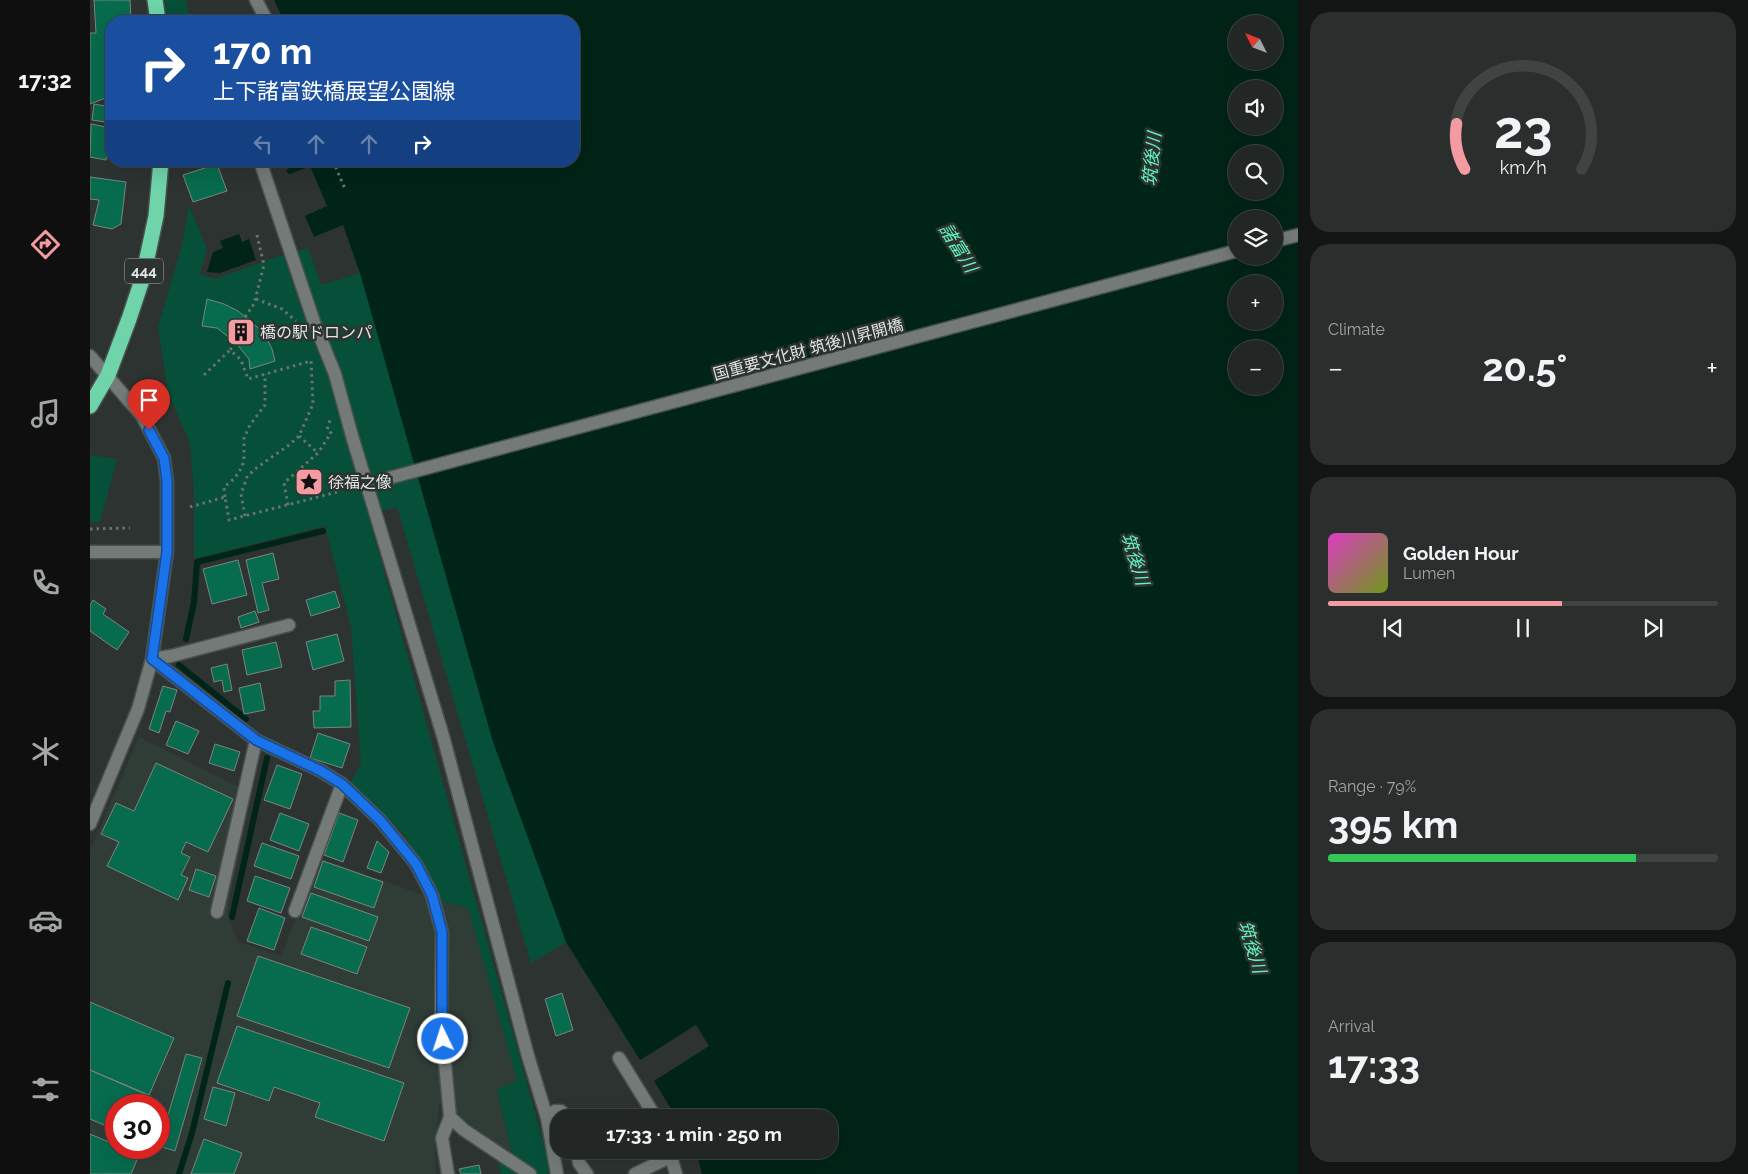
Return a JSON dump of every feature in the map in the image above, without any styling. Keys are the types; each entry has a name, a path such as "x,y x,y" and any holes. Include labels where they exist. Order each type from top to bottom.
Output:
{"highway":[{"path":"155,0 157,15"},
{"name":"444","path":"90,406 108,375 129,320 142,277 156,216 160,167"}],"street":[{"path":"256,0 264,15"},
{"path":"262,167 314,322 335,374 443,736 528,1056 547,1118 557,1174"},
{"path":"1283,239 1298,235"},
{"name":"国重要文化財 筑後川昇開橋","path":"389,478 1228,253"},
{"path":"90,356 142,416 164,458 167,481 167,552 152,659 138,709 90,824"},
{"path":"90,552 167,552"},
{"path":"152,659 171,656 289,625"},
{"path":"152,659 256,740 321,771 342,784 380,820 416,864 432,895 442,932 442,1020 450,1116 442,1138 448,1174"},
{"path":"217,912 256,740"},
{"path":"295,911 342,784"},
{"path":"619,1058 650,1109"},
{"path":"450,1116 464,1130 530,1174"},
{"path":"578,1159 587,1174"},
{"path":"635,1174 661,1159"},
{"path":"672,1159 676,1174"}],"path":[{"path":"336,167 345,188"},
{"path":"245,317 256,299 264,265 256,231"},
{"path":"256,299 282,309 300,327"},
{"path":"204,374 236,343"},
{"path":"230,350 241,360 248,379 311,361"},
{"path":"245,516 241,494 247,477 255,468 299,436 313,404 310,354"},
{"path":"265,374 265,405 250,425 244,438 244,460 242,467 235,478 224,486 229,520 337,492"},
{"path":"288,505 284,483 318,454 331,433 327,430 332,414"},
{"path":"299,436 318,454"},
{"path":"190,507 225,497"},
{"path":"90,529 130,528"}],"shaded area":[{"path":"165,0 186,0 189,15 166,15"},
{"path":"189,205 207,249 200,274 215,279 273,258 308,248 321,285 360,273 545,758 640,1060 566,942 531,963 397,507 368,514 551,1170 546,1174 501,1174 498,1164 512,1153 497,1090 517,1080 468,908 443,902 403,834 350,783 361,764 351,627 325,526 194,559 194,493 190,443 168,393 158,327 182,245"},
{"path":"90,455 117,459 100,522 90,522"},
{"path":"139,737 251,793 227,913 238,942 282,956 317,857 443,902 468,908 518,1080 497,1091 512,1154 439,1102 435,1156 436,1174 90,1174 90,851"}],"water":[{"path":"274,0 1298,0 1298,1174 702,1174 698,1159 838,1159 838,1109 671,1109 654,1081 709,1046 696,1025 640,1060 566,942 493,742 360,273 343,225 314,237 305,216 327,206 311,167 580,167 580,15 281,15"},
{"path":"239,234 242,242 249,239 256,260 220,273 207,272 213,252 223,248 220,241"}],"building":[{"path":"94,0 130,0 131,15 105,15 105,98 90,104 90,33 96,33"},
{"path":"94,104 105,106 105,122 92,120"},
{"path":"91,124 105,127 105,160 90,157"},
{"path":"208,167 218,167 227,191 193,202 183,175"},
{"path":"90,177 126,182 121,224 112,229 93,225 99,200 90,199"},
{"name":"橋の駅ドロンパ","path":"207,299 238,311 252,322 265,335 272,349 275,361 250,369 249,359 236,343 217,328 202,326"},
{"path":"273,553 279,579 262,583 269,610 258,613 246,560"},
{"path":"238,560 247,595 212,604 203,569"},
{"path":"335,591 340,607 311,616 306,600"},
{"path":"93,600 106,609 103,614 129,632 117,650 90,631 90,605"},
{"path":"255,611 259,622 241,628 238,617"},
{"path":"337,634 344,661 313,670 306,642"},
{"path":"276,642 282,667 247,675 242,650"},
{"path":"227,664 232,690 224,692 222,680 214,682 211,668"},
{"path":"350,680 351,727 314,728 313,711 320,711 320,696 335,696 335,681"},
{"path":"260,683 265,710 244,714 239,688"},
{"path":"163,686 177,690 170,712 166,711 159,733 149,729"},
{"path":"176,721 199,731 188,754 166,745"},
{"path":"318,733 350,744 342,768 310,758"},
{"path":"215,744 240,752 234,771 209,763"},
{"path":"156,763 233,799 208,852 186,842 181,853 190,857 181,875 188,878 178,900 107,866 119,842 101,834 116,803 134,811"},
{"path":"277,765 302,774 290,809 264,800"},
{"path":"280,813 309,824 299,851 270,840"},
{"path":"339,813 358,820 343,862 324,855"},
{"path":"377,841 389,852 381,873 367,868"},
{"path":"262,843 299,856 291,879 254,866"},
{"path":"323,861 383,882 374,908 314,887"},
{"path":"196,869 216,876 209,897 189,890"},
{"path":"255,876 290,888 281,913 247,901"},
{"path":"311,893 378,917 369,941 302,917"},
{"path":"259,908 285,918 274,950 247,941"},
{"path":"311,927 367,947 357,974 301,954"},
{"path":"258,956 410,1008 389,1068 237,1016"},
{"path":"562,993 573,1030 556,1036 545,999"},
{"path":"90,1002 174,1038 149,1094 90,1070"},
{"path":"237,1026 404,1083 384,1141 315,1117 320,1103 274,1087 269,1101 217,1083"},
{"path":"186,1054 202,1058 175,1151 170,1149 170,1109"},
{"path":"90,1070 145,1094 105,1094 105,1125 90,1119"},
{"path":"213,1087 235,1093 226,1126 204,1119"},
{"path":"90,1134 105,1140 105,1159 137,1159 131,1174 90,1174"},
{"path":"204,1139 242,1153 234,1174 191,1174"},
{"path":"479,1165 481,1174 461,1174 459,1169"}],"waterway":[{"path":"290,171 300,167"},
{"path":"186,639 194,602 197,562 323,531"},
{"path":"179,665 246,719"},
{"path":"232,917 267,758"},
{"path":"179,1174 192,1133 228,983"}],"place":[{"name":"橋の駅ドロンパ","path":"241,332"},
{"name":"徐福之像","path":"309,482"}],"route":[{"path":"149,430 164,458 167,481 167,552 152,659 256,740 321,771 342,784 380,820 416,864 432,895 442,932 443,1039"}],"water label":[{"name":"筑後川","path":"1152,159"},
{"name":"諸富川","path":"958,248"},
{"name":"筑後川","path":"1135,559"},
{"name":"筑後川","path":"1252,947"}]}
